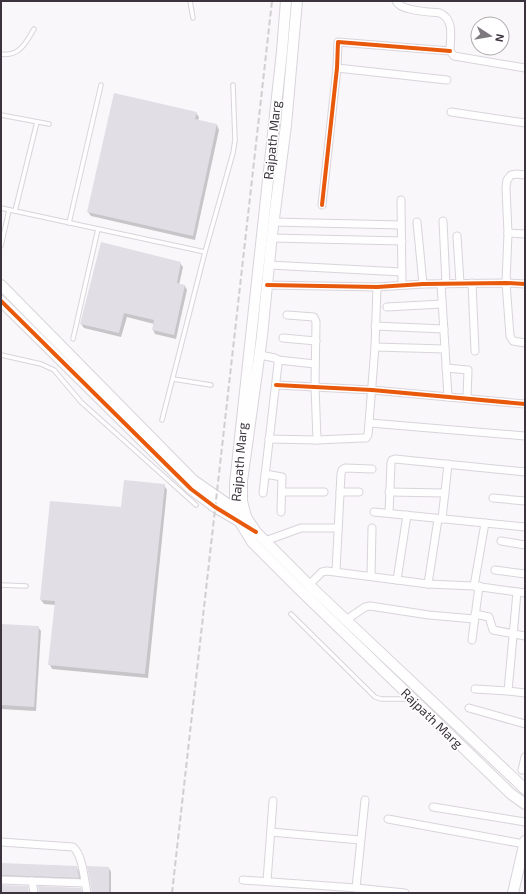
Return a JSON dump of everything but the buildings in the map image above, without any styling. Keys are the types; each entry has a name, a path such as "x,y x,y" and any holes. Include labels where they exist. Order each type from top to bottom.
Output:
{"main road":[{"name":"Rajpath Marg","path":"286,1 235,484 235,509 243,520 309,585 525,789"},
{"name":"Rajpath Marg","path":"297,1 286,125 272,238 260,355 242,481 243,520 252,542 511,794 525,804"},
{"path":"1,285 193,480 235,509"},
{"name":"Rajpath Marg","path":"1,301 191,489 215,507 243,520"},
{"path":"513,893 525,843"}],"street":[{"path":"396,1 397,4 404,8 440,13 445,16 449,20 450,50 454,56 525,68"},
{"path":"322,205 337,68 338,42 450,50"},
{"path":"337,68 447,80"},
{"path":"451,112 525,123"},
{"path":"525,175 511,175 507,180 506,188 508,233 506,282 510,336 514,341 525,343"},
{"path":"401,200 402,284"},
{"path":"443,221 444,284 442,304 448,397"},
{"path":"274,222 402,225"},
{"path":"417,222 423,284"},
{"path":"508,233 525,234"},
{"path":"458,236 460,283"},
{"path":"272,238 402,241"},
{"path":"269,265 402,272"},
{"path":"267,285 377,287 402,284 506,282 525,284"},
{"path":"472,283 475,351"},
{"path":"269,439 317,440 366,438 370,423 377,287"},
{"path":"387,307 442,304"},
{"path":"287,315 314,317 316,322 315,386 317,440"},
{"path":"375,326 444,329"},
{"path":"283,338 316,341"},
{"path":"375,347 445,349"},
{"path":"260,355 278,360 315,364"},
{"path":"263,493 278,360"},
{"path":"446,368 468,370 467,398"},
{"path":"276,385 372,390 525,404"},
{"path":"370,423 525,436"},
{"path":"389,513 392,460 399,459 525,472"},
{"path":"428,584 445,493 448,464"},
{"path":"336,571 342,470 345,468 372,469"},
{"path":"265,474 282,477 281,512"},
{"path":"282,492 324,492"},
{"path":"340,492 359,492"},
{"path":"389,492 445,493"},
{"path":"493,498 525,500"},
{"path":"374,512 525,528"},
{"path":"397,580 407,515"},
{"path":"472,640 475,616 476,586 485,523"},
{"path":"265,541 302,528 338,528"},
{"path":"371,576 372,528"},
{"path":"501,541 525,545"},
{"path":"495,570 525,574"},
{"path":"309,585 322,572 336,571 428,584 476,586 525,593"},
{"path":"508,691 517,592"},
{"path":"346,620 365,607 370,606 429,615 489,617 493,630 525,636"},
{"path":"475,689 525,693"},
{"path":"470,708 525,724"},
{"path":"522,770 525,757"},
{"path":"356,888 365,800"},
{"path":"267,881 273,801"},
{"path":"433,807 525,822"},
{"path":"388,819 525,843"},
{"path":"271,832 360,840"},
{"path":"1,842 73,847 80,857 87,893"},
{"path":"1,880 85,883"},
{"path":"243,880 405,893"},
{"path":"32,881 34,893"}],"lane":[{"path":"190,1 193,18"},
{"path":"1,54 15,54 34,29"},
{"path":"69,223 101,85"},
{"path":"162,420 205,252 233,153 235,127 233,86"},
{"path":"1,115 49,124"},
{"path":"15,211 37,122"},
{"path":"1,208 205,252"},
{"path":"1,246 9,210"},
{"path":"73,339 98,229"},
{"path":"1,360 1,356 41,364 54,370 81,402 196,505"},
{"path":"173,379 211,384"},
{"path":"1,585 26,586"},
{"path":"291,614 375,697 381,699 413,699"}],"railway":[{"path":"172,893 272,1"}],"cycle path":[{"path":"322,205 337,68 338,42 450,51"},
{"path":"267,285 377,287 423,284 525,284"},
{"path":"1,301 191,489 215,507 256,532"},
{"path":"276,385 372,390 525,404"}]}
